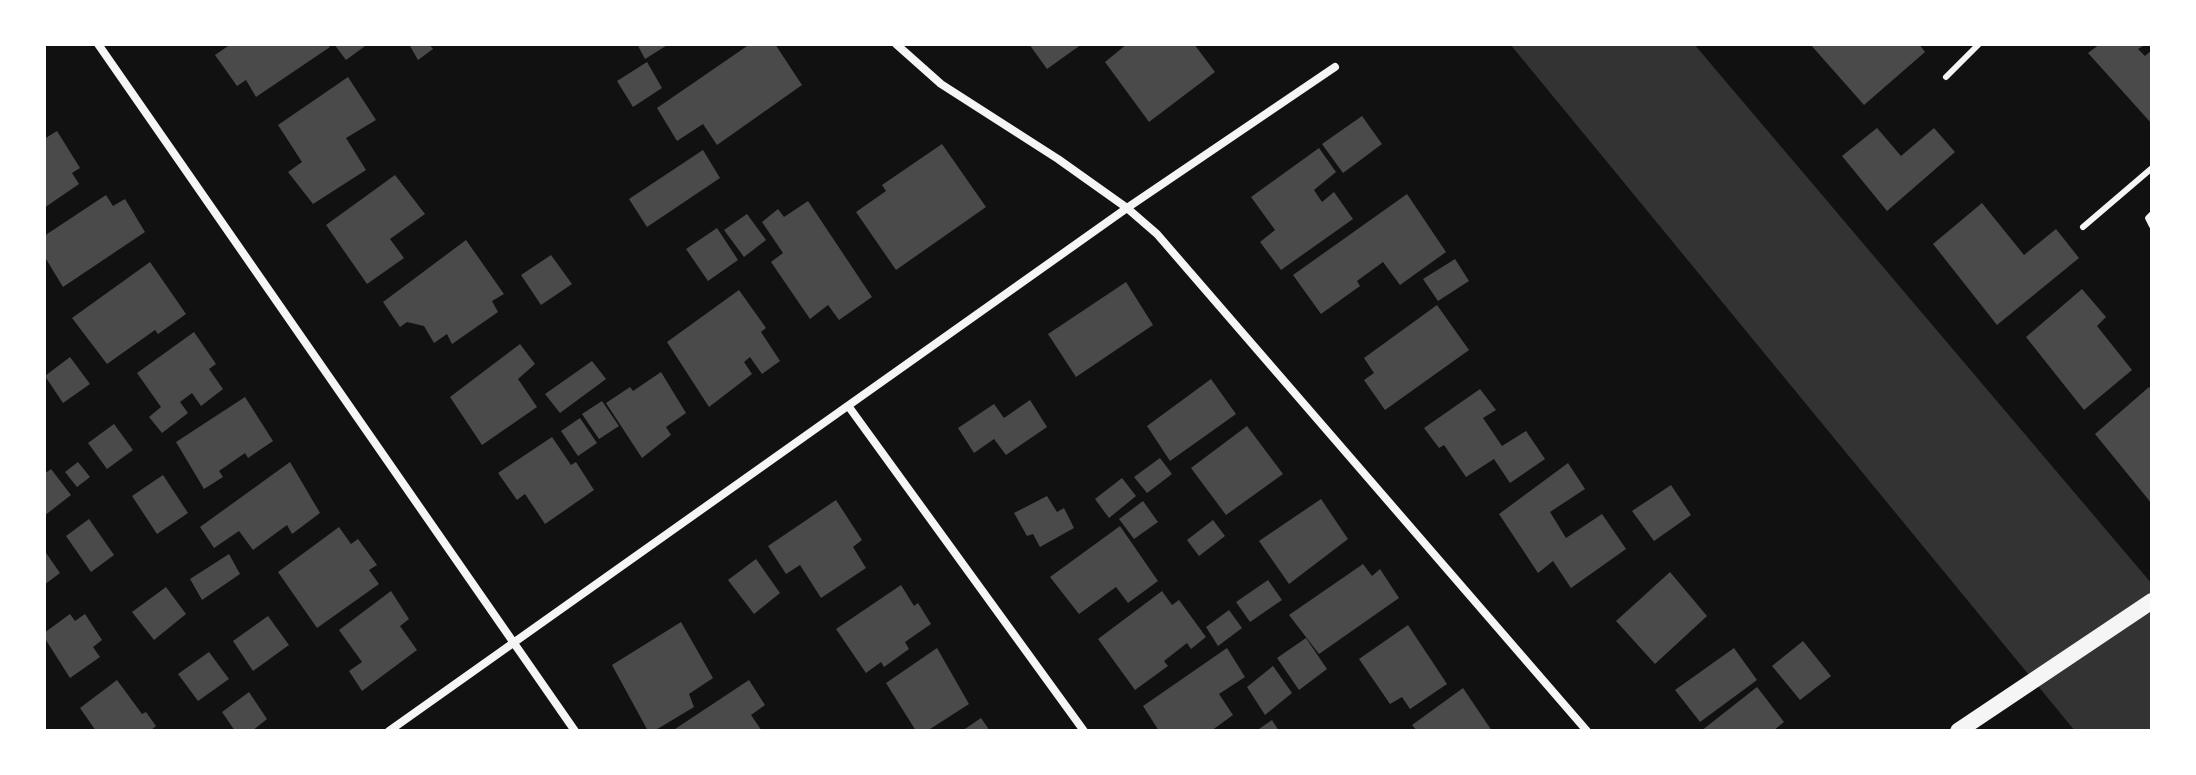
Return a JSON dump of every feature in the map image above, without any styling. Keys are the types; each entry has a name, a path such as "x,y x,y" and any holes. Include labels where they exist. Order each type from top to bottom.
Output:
{"main road":[{"path":"1958,731 2152,601"}],"street":[{"path":"98,44 575,731"},
{"path":"896,44 941,84 1058,159 1127,208 1157,234 1587,731"},
{"path":"389,731 1127,208 1335,67"},
{"path":"849,407 1084,731"}],"lane":[{"path":"1946,77 1979,44"},
{"path":"2083,227 2152,168"},
{"path":"2152,214 2148,218 2152,226"}],"shaded area":[{"path":"1510,44 1694,44 2152,584 2152,731 2075,731"}],"building":[{"path":"231,44 328,44 330,47 256,97 246,80 237,86 215,55"},
{"path":"334,44 368,44 346,60"},
{"path":"429,44 433,49 418,60 410,46"},
{"path":"637,44 669,44 645,59"},
{"path":"750,44 775,44 802,85 717,145 703,124 677,141 657,108"},
{"path":"1029,44 1082,44 1047,69"},
{"path":"1127,44 1194,44 1215,72 1149,122 1105,62"},
{"path":"1810,44 1919,44 1925,52 1864,105"},
{"path":"2100,44 2146,44 2138,49 2145,56 2152,50 2152,124 2088,53"},
{"path":"647,62 662,88 633,107 617,81"},
{"path":"348,77 376,120 346,138 366,170 313,204 288,172 302,162 278,125"},
{"path":"1362,116 1382,144 1343,173 1322,144"},
{"path":"1877,128 1901,156 1934,128 1955,152 1887,211 1842,156"},
{"path":"57,131 80,168 72,173 79,184 44,208 44,139"},
{"path":"942,144 986,207 896,270 856,212 886,191 882,185"},
{"path":"1319,148 1336,172 1314,190 1322,202 1334,192 1353,219 1281,270 1260,242 1275,230 1251,197"},
{"path":"703,150 720,178 647,227 629,199"},
{"path":"395,175 425,214 390,239 404,258 367,284 326,225"},
{"path":"1407,194 1446,252 1400,285 1383,262 1357,281 1360,286 1321,314 1293,275"},
{"path":"106,195 113,206 125,199 145,232 63,287 44,260 44,236"},
{"path":"808,201 872,297 839,320 828,305 810,319 771,262 783,253 762,222 778,209 784,217"},
{"path":"1982,203 2024,255 2056,229 2079,258 1997,325 1933,244"},
{"path":"747,214 766,240 744,257 724,230"},
{"path":"717,228 738,260 708,281 686,249"},
{"path":"466,240 504,294 492,301 498,312 452,344 447,334 434,343 424,326 407,322 400,327 383,302"},
{"path":"551,255 572,284 541,305 521,275"},
{"path":"1455,259 1469,281 1438,301 1423,279"},
{"path":"150,262 186,314 158,334 155,330 107,364 72,318"},
{"path":"1126,282 1153,325 1076,377 1048,334"},
{"path":"2082,289 2106,317 2097,326 2132,370 2084,410 2026,337"},
{"path":"739,290 766,328 761,332 780,361 762,374 750,357 744,362 752,374 709,407 667,342"},
{"path":"1437,305 1469,350 1385,410 1364,380 1374,373 1364,358"},
{"path":"194,332 216,364 209,369 223,389 201,406 192,393 180,402 188,413 162,433 149,417 161,407 137,373"},
{"path":"520,344 535,364 518,379 537,407 482,445 450,397"},
{"path":"70,357 90,384 63,403 45,376"},
{"path":"592,361 606,379 560,413 545,394"},
{"path":"661,372 686,413 666,427 671,435 642,458 606,403 630,387 633,391"},
{"path":"1211,379 1236,414 1170,461 1147,426"},
{"path":"2149,387 2152,391 2152,504 2095,434"},
{"path":"1480,389 1496,410 1483,418 1502,446 1526,431 1545,459 1510,483 1494,459 1466,477 1444,445 1439,448 1424,428"},
{"path":"245,397 273,441 248,458 245,453 219,471 223,477 204,489 176,442"},
{"path":"1030,400 1047,427 1006,455 994,439 974,453 958,428 994,404 1004,418"},
{"path":"602,401 619,426 599,439 582,414"},
{"path":"580,418 597,443 578,456 561,431"},
{"path":"114,424 133,450 107,469 88,443"},
{"path":"1247,426 1283,474 1226,515 1191,468"},
{"path":"552,437 571,465 576,462 594,490 545,524 525,494 517,500 498,473"},
{"path":"1160,458 1172,474 1147,493 1134,477"},
{"path":"78,462 90,477 77,487 65,472"},
{"path":"290,462 320,513 292,534 287,525 253,550 239,531 214,548 200,527"},
{"path":"1568,463 1585,489 1550,512 1566,538 1602,514 1626,549 1571,588 1553,561 1538,573 1499,514"},
{"path":"51,469 71,495 44,516 44,474"},
{"path":"163,475 188,513 157,534 132,496"},
{"path":"1122,478 1136,496 1109,518 1095,499"},
{"path":"1671,485 1691,515 1654,541 1632,511"},
{"path":"1047,496 1057,512 1064,508 1074,528 1040,547 1033,534 1027,536 1014,513"},
{"path":"1321,499 1348,539 1289,584 1259,541"},
{"path":"836,500 862,540 853,547 866,568 821,598 800,565 786,574 768,546"},
{"path":"1143,501 1158,522 1134,539 1119,519"},
{"path":"89,519 114,555 91,572 66,536"},
{"path":"1213,520 1225,536 1199,556 1187,540"},
{"path":"1120,526 1158,581 1128,603 1116,587 1079,614 1050,577"},
{"path":"339,527 351,544 358,539 377,565 369,570 379,584 317,628 278,572"},
{"path":"44,550 60,573 44,585"},
{"path":"229,554 240,574 202,600 190,579"},
{"path":"756,559 780,593 754,614 728,580"},
{"path":"1363,564 1372,576 1380,569 1399,598 1319,654 1289,615"},
{"path":"1670,572 1707,616 1655,664 1616,621"},
{"path":"1268,580 1282,600 1250,622 1236,602"},
{"path":"901,585 914,606 918,603 931,624 905,642 909,649 884,667 881,662 866,673 836,629"},
{"path":"166,587 186,614 154,640 132,612"},
{"path":"391,591 409,619 400,626 417,650 362,691 349,671 362,662 339,630"},
{"path":"1162,591 1172,605 1179,600 1206,637 1191,649 1187,643 1164,661 1168,666 1135,690 1098,639"},
{"path":"1229,610 1242,628 1218,646 1206,627"},
{"path":"70,614 75,621 85,614 102,640 93,647 100,657 70,678 44,633"},
{"path":"268,616 289,645 253,671 233,641"},
{"path":"681,622 713,678 689,694 694,707 654,731 648,731 612,665"},
{"path":"1408,625 1447,684 1410,709 1402,697 1390,704 1359,659"},
{"path":"1306,638 1327,669 1299,690 1277,658"},
{"path":"1803,641 1831,676 1800,700 1772,666"},
{"path":"937,648 969,704 927,731 916,731 886,683"},
{"path":"1227,648 1245,677 1219,694 1233,715 1211,731 1159,731 1143,706"},
{"path":"1734,648 1757,680 1700,722 1675,690"},
{"path":"209,652 229,679 198,701 178,674"},
{"path":"1273,666 1292,693 1265,715 1247,687"},
{"path":"117,680 142,714 146,712 156,726 150,731 96,731 80,708"},
{"path":"749,680 765,705 751,715 762,731 672,731"},
{"path":"1757,687 1784,722 1773,731 1701,731"},
{"path":"1463,688 1492,731 1417,731 1412,725"},
{"path":"249,692 267,719 252,731 235,731 222,712"},
{"path":"981,718 990,731 962,731"},
{"path":"1272,720 1279,731 1256,731"}]}
